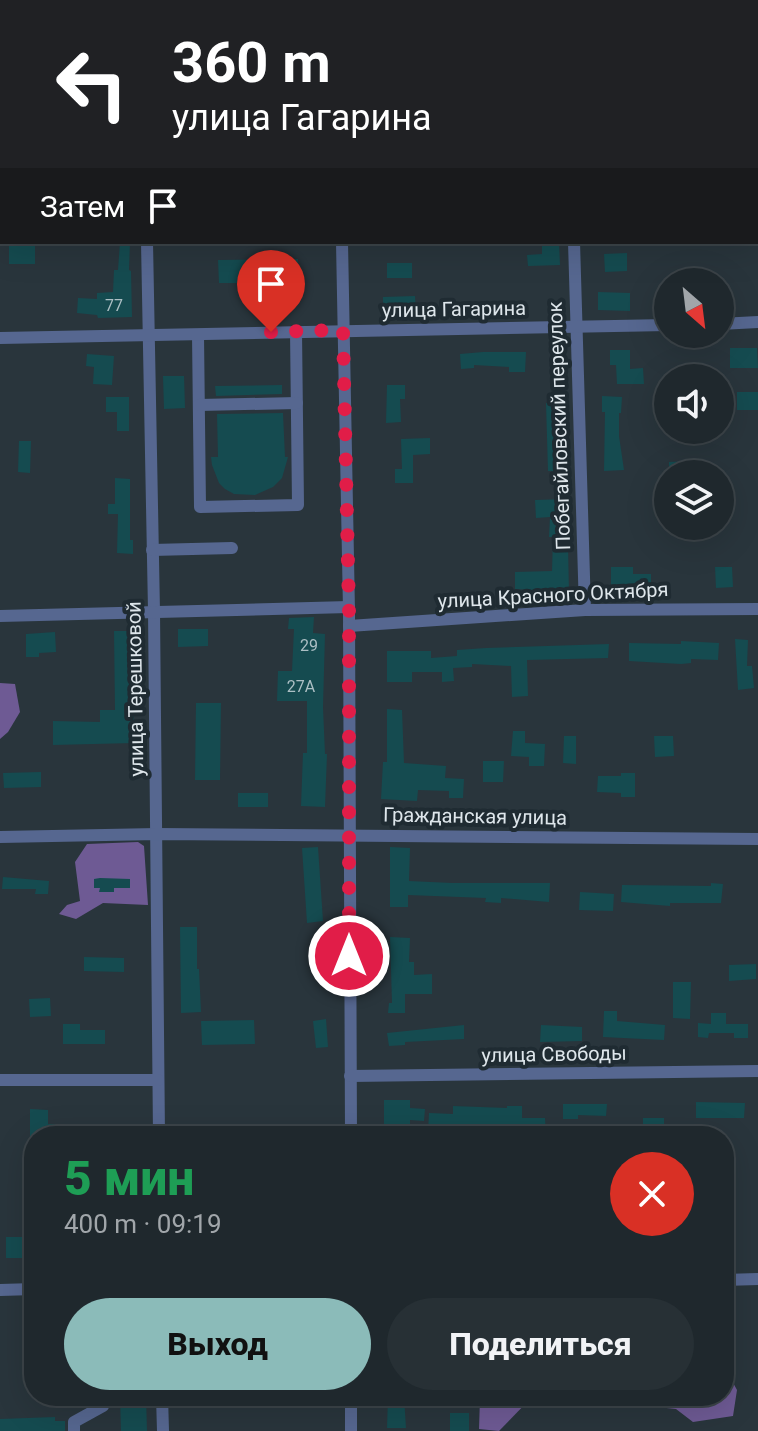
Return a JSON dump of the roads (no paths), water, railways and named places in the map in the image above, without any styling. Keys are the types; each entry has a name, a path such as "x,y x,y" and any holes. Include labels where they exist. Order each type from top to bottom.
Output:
{"street":[{"name":"улица Терешковой","path":"147,244 159,1126"},
{"path":"342,244 349,607 351,1126"},
{"name":"Побегайловский переулок","path":"574,244 585,610"},
{"path":"734,323 758,322"},
{"name":"улица Гагарина","path":"0,338 654,325"},
{"path":"198,335 200,507 298,505 296,331"},
{"path":"199,405 297,403"},
{"path":"152,550 232,548"},
{"path":"0,616 349,607"},
{"name":"улица Красного Октября","path":"349,626 585,610 758,609"},
{"name":"Гражданская улица","path":"0,837 157,834 758,839"},
{"name":"улица Свободы","path":"350,1076 758,1071"},
{"path":"0,1080 158,1080"},
{"path":"734,1280 758,1279"},
{"path":"0,1290 24,1289"},
{"path":"74,1431 74,1422 103,1406"},
{"path":"162,1406 163,1431"},
{"path":"351,1406 351,1431"}]}
